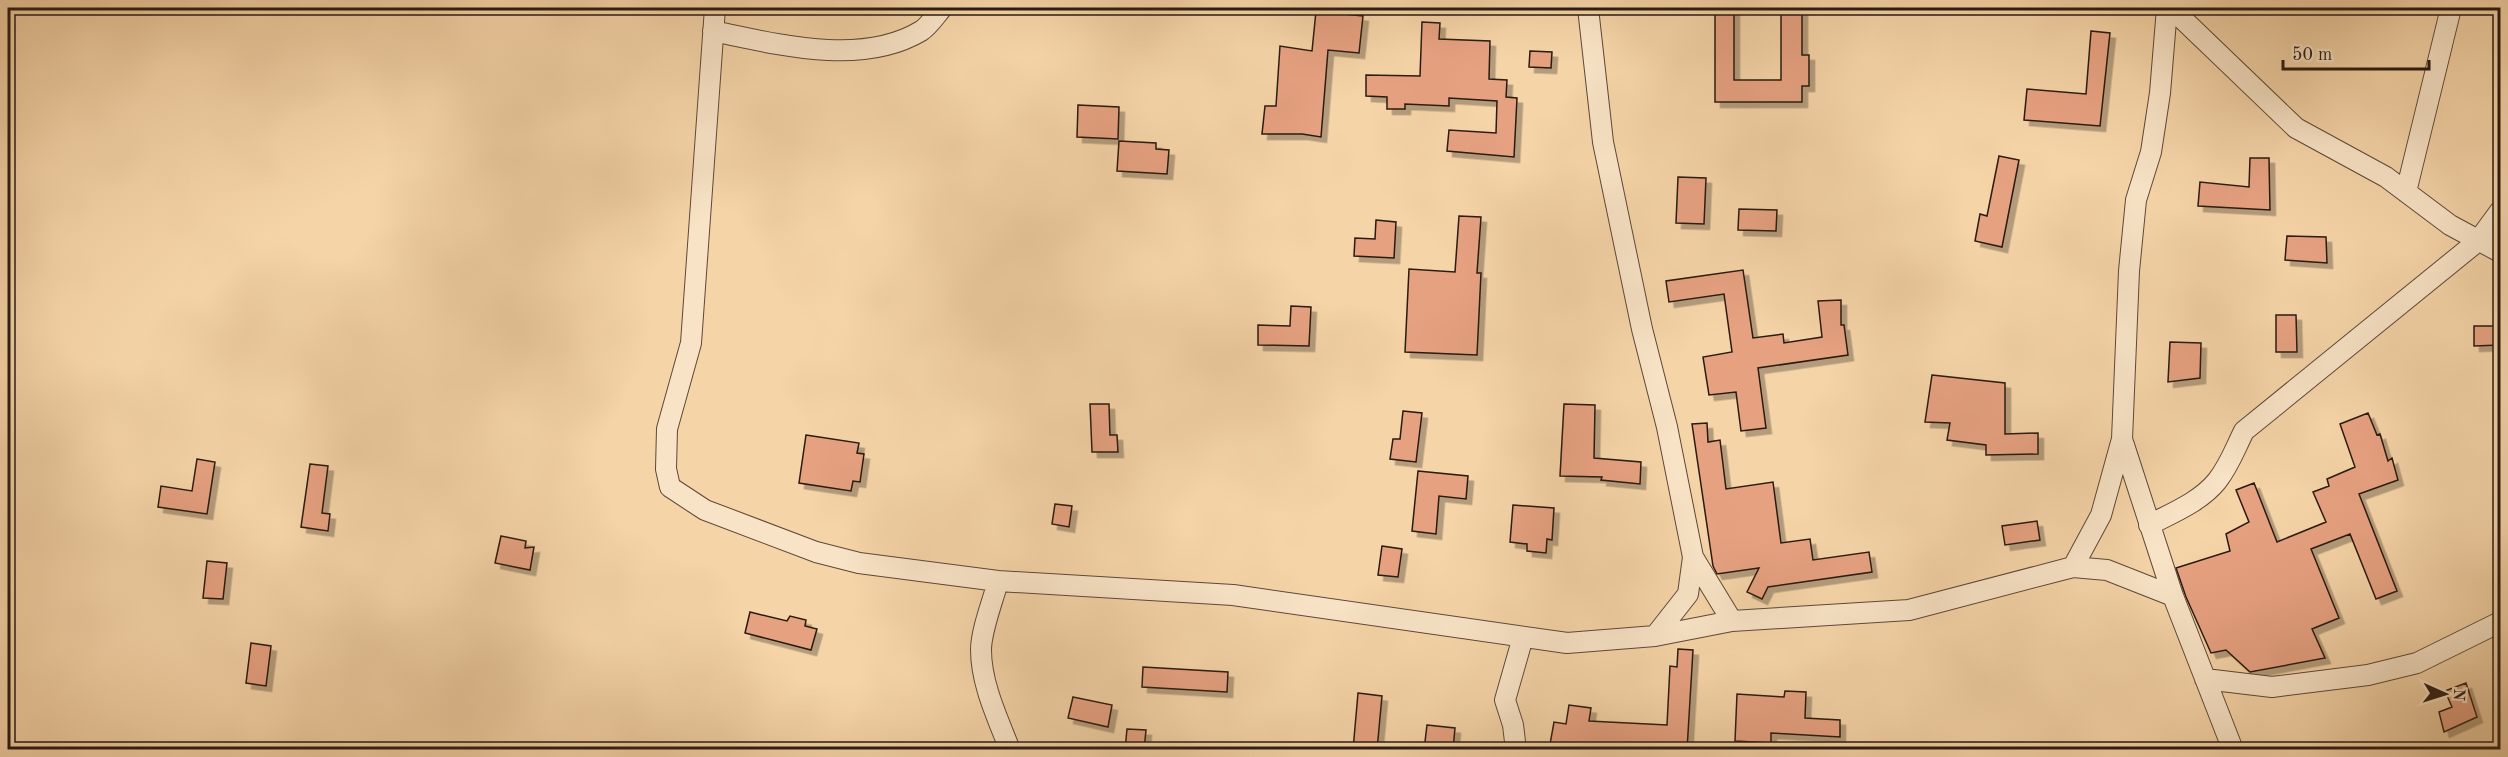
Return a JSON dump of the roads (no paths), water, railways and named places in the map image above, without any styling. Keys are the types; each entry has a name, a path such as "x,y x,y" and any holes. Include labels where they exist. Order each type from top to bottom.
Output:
{"street":[{"path":"715,8 691,343 667,429 666,469 670,487 705,510 816,552 860,563 998,581 1233,595 1567,643 1655,636 1732,621 1909,610 2073,567 2108,570 2173,596"},
{"path":"713,31 808,50 884,47 922,31 942,8"},
{"path":"1588,8 1603,142 1642,329 1667,427 1693,557 1688,594 1655,636"},
{"path":"2169,8 2296,128 2373,170 2450,225 2500,252"},
{"path":"2073,567 2101,515 2122,440 2129,271 2136,200 2151,152 2169,8"},
{"path":"2406,192 2451,8"},
{"path":"2150,525 2190,504 2216,483 2232,458 2244,431 2478,241 2500,211"},
{"path":"2122,440 2173,596 2233,750"},
{"path":"1693,557 1732,621"},
{"path":"998,581 981,647 982,668 1010,750"},
{"path":"2205,679 2272,687 2368,675 2416,663 2500,622"},
{"path":"1516,750 1513,724 1505,700 1524,637"}]}
